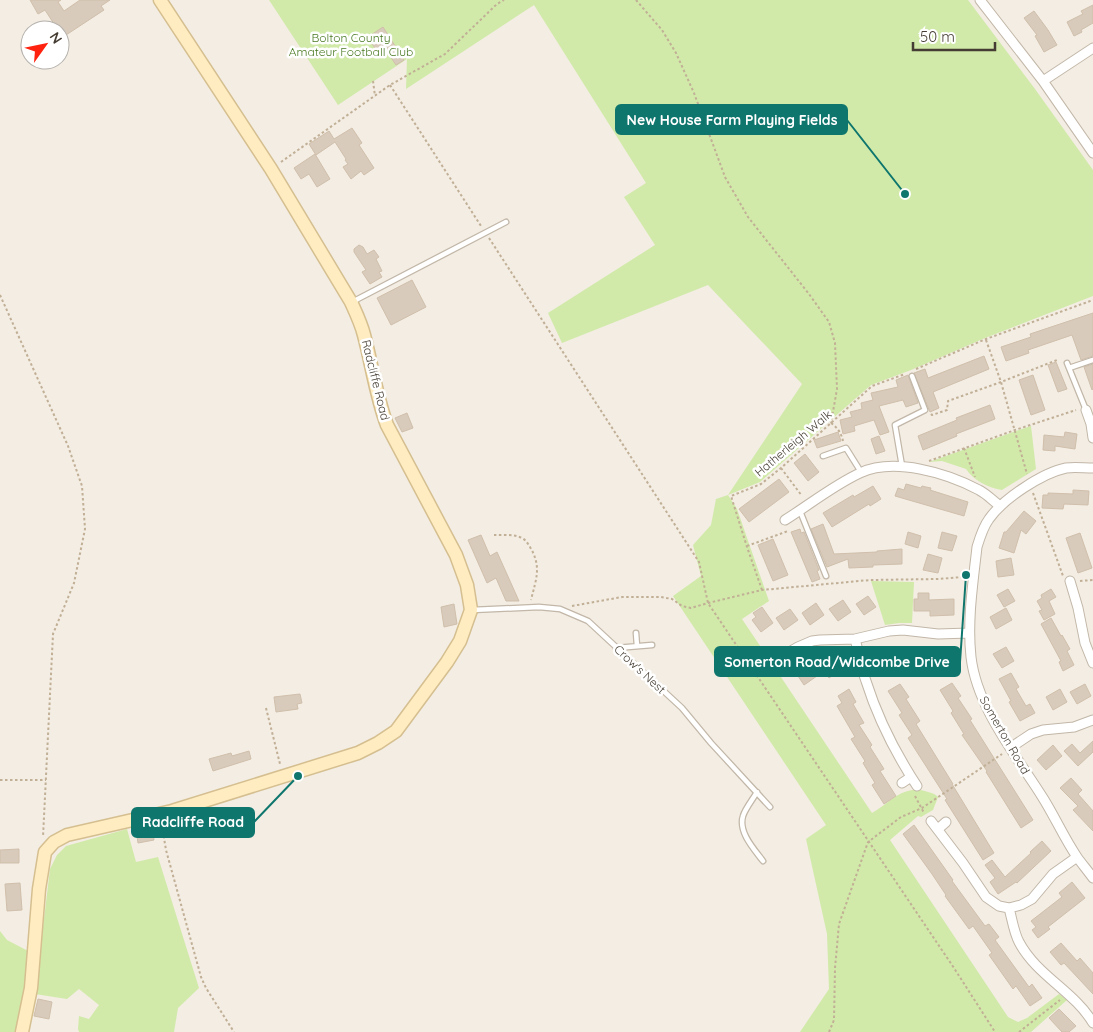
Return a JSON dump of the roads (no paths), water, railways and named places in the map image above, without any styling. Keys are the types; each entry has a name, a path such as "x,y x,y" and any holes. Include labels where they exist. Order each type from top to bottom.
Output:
{"main road":[{"name":"Radcliffe Road","path":"22,1032 31,988 39,889 45,852 54,842 67,835 172,811 358,752 378,743 396,731 448,662 460,641 471,610 467,585 456,554 387,425 380,407 360,322 351,302 271,169 160,0"}],"street":[{"path":"980,0 1043,81 1093,154"},
{"path":"1043,81 1093,48"},
{"path":"1086,409 1092,424 1093,438"},
{"path":"785,520 800,511 808,503 861,472 882,466 902,466 928,471 960,481 980,490 1000,506"},
{"name":"Somerton Road","path":"1093,468 1067,468 1049,474 1018,492 1000,506 990,517 976,547 969,632 971,658 976,681 984,703 1077,857 1093,878"},
{"path":"1070,582 1080,616 1085,643 1093,663"},
{"path":"1070,619 1080,616"},
{"path":"778,660 798,647 820,640 855,639 889,631 903,630 938,634 969,632"},
{"path":"855,639 865,680 874,704 888,736 914,782 902,783"},
{"path":"780,646 786,654"},
{"path":"1010,748 1031,734 1043,730 1074,727 1093,720"},
{"path":"931,821 986,897 999,906 1010,908 1032,899 1053,874 1077,857"},
{"path":"938,829 946,822"},
{"path":"1010,908 1018,941 1029,957 1040,970 1074,999 1093,1023"}],"lane":[{"path":"351,302 506,222"},
{"path":"1069,368 1093,360"},
{"path":"1067,363 1086,409"},
{"path":"902,466 895,425 925,410 912,376"},
{"path":"823,456 846,448 861,472"},
{"path":"800,511 826,576"},
{"name":"Crow's Nest","path":"471,610 539,607 560,610 588,621 682,708 770,807"},
{"path":"636,633 636,646"},
{"path":"616,648 652,645"},
{"path":"756,792 743,816 742,825 744,834 763,861"}],"place":[{"name":"New House Farm Playing Fields","path":"905,194"},
{"name":"Somerton Road/Widcombe Drive","path":"966,575"},
{"name":"Radcliffe Road","path":"298,776"}],"park label":[{"name":"Bolton County Amateur Football Club","path":"351,44"}]}
